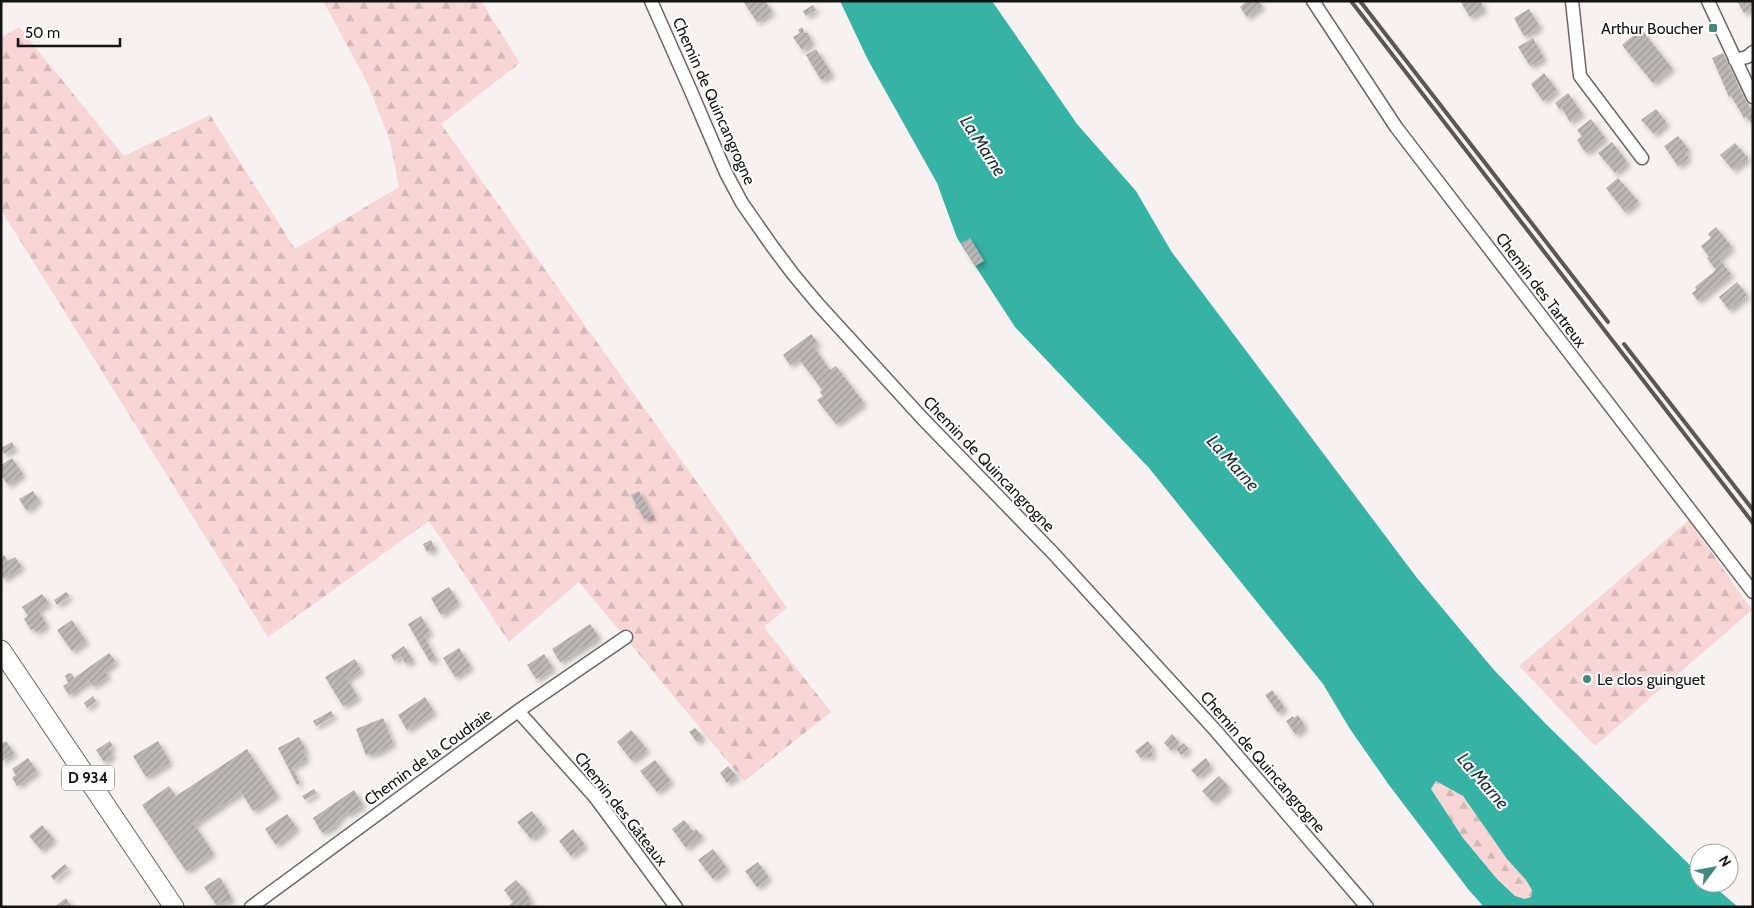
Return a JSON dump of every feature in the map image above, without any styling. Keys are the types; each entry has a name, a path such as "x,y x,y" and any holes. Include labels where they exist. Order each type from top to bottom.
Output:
{"main road":[{"name":"D 934","path":"1,650 174,907"}],"street":[{"name":"Chemin de Quincangrogne","path":"650,1 726,174 742,203 793,274 915,411 1053,553 1216,731 1367,907"},
{"name":"Chemin des Tartreux","path":"1312,1 1396,127 1753,592"},
{"path":"1572,1 1580,76 1642,158"},
{"path":"1708,1 1753,97"},
{"path":"1735,60 1747,57 1753,52"},
{"name":"Chemin de la Coudraie","path":"251,907 518,711 626,637"},
{"name":"Chemin des Gâteaux","path":"518,711 596,797 676,907"}],"green space":[{"path":"323,1 481,1 520,63 441,124 787,608 764,627 831,712 744,781 579,582 509,642 429,521 268,637 1,210 1,38 19,27 124,156 210,115 295,249 399,187 390,141 367,82"},
{"path":"1689,520 1752,610 1595,746 1519,666"},
{"path":"1437,781 1463,796 1507,859 1526,880 1532,890 1531,897 1525,899 1515,896 1497,879 1463,838 1431,789"}],"water":[{"name":"La Marne","path":"840,1 992,1 1077,124 1136,191 1171,251 1417,578 1494,670 1546,724 1689,864 1689,893 1722,893 1738,907 1484,907 1468,889 1389,785 1350,729 1323,684 1149,468 1015,327 957,238 937,183 868,60","holes":["1436,781 1463,796 1507,859 1526,880 1532,890 1531,897 1525,899 1515,896 1497,879 1463,838 1431,789"]}],"building":[{"path":"743,1 765,1 772,12 757,22"},
{"path":"1247,1 1259,1 1262,6 1247,17 1240,7"},
{"path":"1460,1 1482,1 1484,9 1470,17"},
{"path":"1737,1 1753,1 1753,8 1744,13"},
{"path":"813,5 816,10 806,16 803,11"},
{"path":"1529,9 1540,27 1524,36 1514,18"},
{"path":"802,27 805,33 808,33 812,43 802,50 793,37 800,33 798,30"},
{"path":"1641,29 1672,68 1653,83 1622,45"},
{"path":"1533,38 1544,58 1530,66 1518,47"},
{"path":"816,49 832,74 821,80 806,55"},
{"path":"1723,53 1744,98 1753,112 1753,125 1746,116 1744,118 1731,96 1729,97 1712,58"},
{"path":"1544,73 1557,90 1543,101 1531,84"},
{"path":"1568,93 1582,113 1570,122 1562,108 1560,110 1555,103"},
{"path":"1656,109 1667,123 1654,134 1641,120"},
{"path":"1591,119 1605,138 1586,153 1577,140 1582,136 1577,130"},
{"path":"1678,136 1689,150 1685,153 1689,158 1678,166 1664,146"},
{"path":"1612,142 1628,163 1615,173 1598,153"},
{"path":"1735,143 1748,158 1733,170 1720,155"},
{"path":"1618,178 1638,201 1625,212 1606,188"},
{"path":"1716,227 1732,247 1719,259 1731,274 1698,301 1692,293 1696,290 1695,287 1716,270 1701,246 1711,238 1708,234"},
{"path":"970,238 984,261 975,266 961,243"},
{"path":"1737,282 1747,295 1729,310 1719,297"},
{"path":"811,334 818,343 813,346 830,370 836,366 864,403 836,424 817,400 823,396 820,392 822,390 815,380 798,358 790,365 783,355"},
{"path":"12,442 15,448 4,454 1,448"},
{"path":"12,458 23,474 8,485 1,475 1,465"},
{"path":"33,491 39,500 27,511 19,499"},
{"path":"639,491 652,515 644,519 631,495"},
{"path":"431,540 435,549 427,552 423,544"},
{"path":"4,555 8,561 15,557 22,567 3,579 1,575 1,557"},
{"path":"449,587 458,602 441,615 431,598"},
{"path":"66,592 70,596 57,605 54,600"},
{"path":"42,594 49,603 38,610 47,625 36,632 34,628 31,630 24,619 28,616 22,607"},
{"path":"421,616 430,632 424,636 436,659 430,662 408,624"},
{"path":"72,620 86,641 72,651 57,630"},
{"path":"590,624 599,637 560,662 552,649"},
{"path":"404,646 413,660 406,664 401,656 394,661 391,655"},
{"path":"459,648 471,667 455,677 443,658"},
{"path":"109,653 116,662 104,670 108,676 93,686 89,681 69,695 63,686 68,683 65,676 69,673 74,678"},
{"path":"544,654 553,668 536,679 527,665"},
{"path":"355,659 361,670 347,679 358,697 343,706 325,677"},
{"path":"1272,690 1285,708 1278,713 1265,695"},
{"path":"93,696 96,701 87,708 84,703"},
{"path":"425,697 434,712 407,730 398,715"},
{"path":"331,711 334,716 316,726 313,721"},
{"path":"1298,715 1305,726 1296,735 1286,721"},
{"path":"383,718 393,743 379,752 366,755 356,729"},
{"path":"695,728 703,737 697,742 689,732"},
{"path":"631,730 647,749 632,761 617,742"},
{"path":"1172,734 1179,742 1171,750 1164,743"},
{"path":"299,737 306,750 303,752 307,759 292,767 300,783 297,785 278,748"},
{"path":"6,741 14,753 1,762 1,744"},
{"path":"110,741 113,746 109,749 113,755 104,762 96,750"},
{"path":"158,741 170,762 146,777 133,756"},
{"path":"1148,741 1153,748 1151,751 1153,756 1148,757 1146,754 1141,758 1135,751"},
{"path":"1184,743 1189,749 1181,755 1176,749"},
{"path":"247,749 277,795 253,811 241,792 194,824 213,853 186,871 142,805 169,786 176,796"},
{"path":"28,758 37,771 17,786 12,778 16,775 12,769"},
{"path":"1206,758 1211,766 1198,777 1191,770"},
{"path":"655,760 671,781 657,792 640,771"},
{"path":"728,766 737,776 727,783 720,773"},
{"path":"1219,776 1229,787 1213,802 1202,791"},
{"path":"314,789 317,793 305,800 302,796"},
{"path":"354,790 363,805 348,814 347,812 341,815 342,817 336,821 337,824 322,833 313,818"},
{"path":"532,811 545,828 531,839 517,822"},
{"path":"287,814 297,828 276,845 265,829"},
{"path":"684,820 693,831 696,829 702,836 686,848 672,829"},
{"path":"42,825 54,839 41,850 29,836"},
{"path":"573,829 585,845 571,856 559,841"},
{"path":"713,849 727,868 713,879 698,860"},
{"path":"758,862 769,878 757,887 745,871"},
{"path":"65,864 68,868 54,880 51,876"},
{"path":"220,877 232,899 217,906 204,887"},
{"path":"516,880 527,892 531,900 529,902 533,907 507,907 513,902 504,890"},
{"path":"66,898 72,907 54,907"}],"railway":[{"path":"1351,1 1753,523"},
{"path":"1360,1 1608,322"},
{"path":"1624,344 1753,510"}],"place":[{"name":"Arthur Boucher","path":"1713,28"},
{"name":"Le clos guinguet","path":"1587,679"}]}
